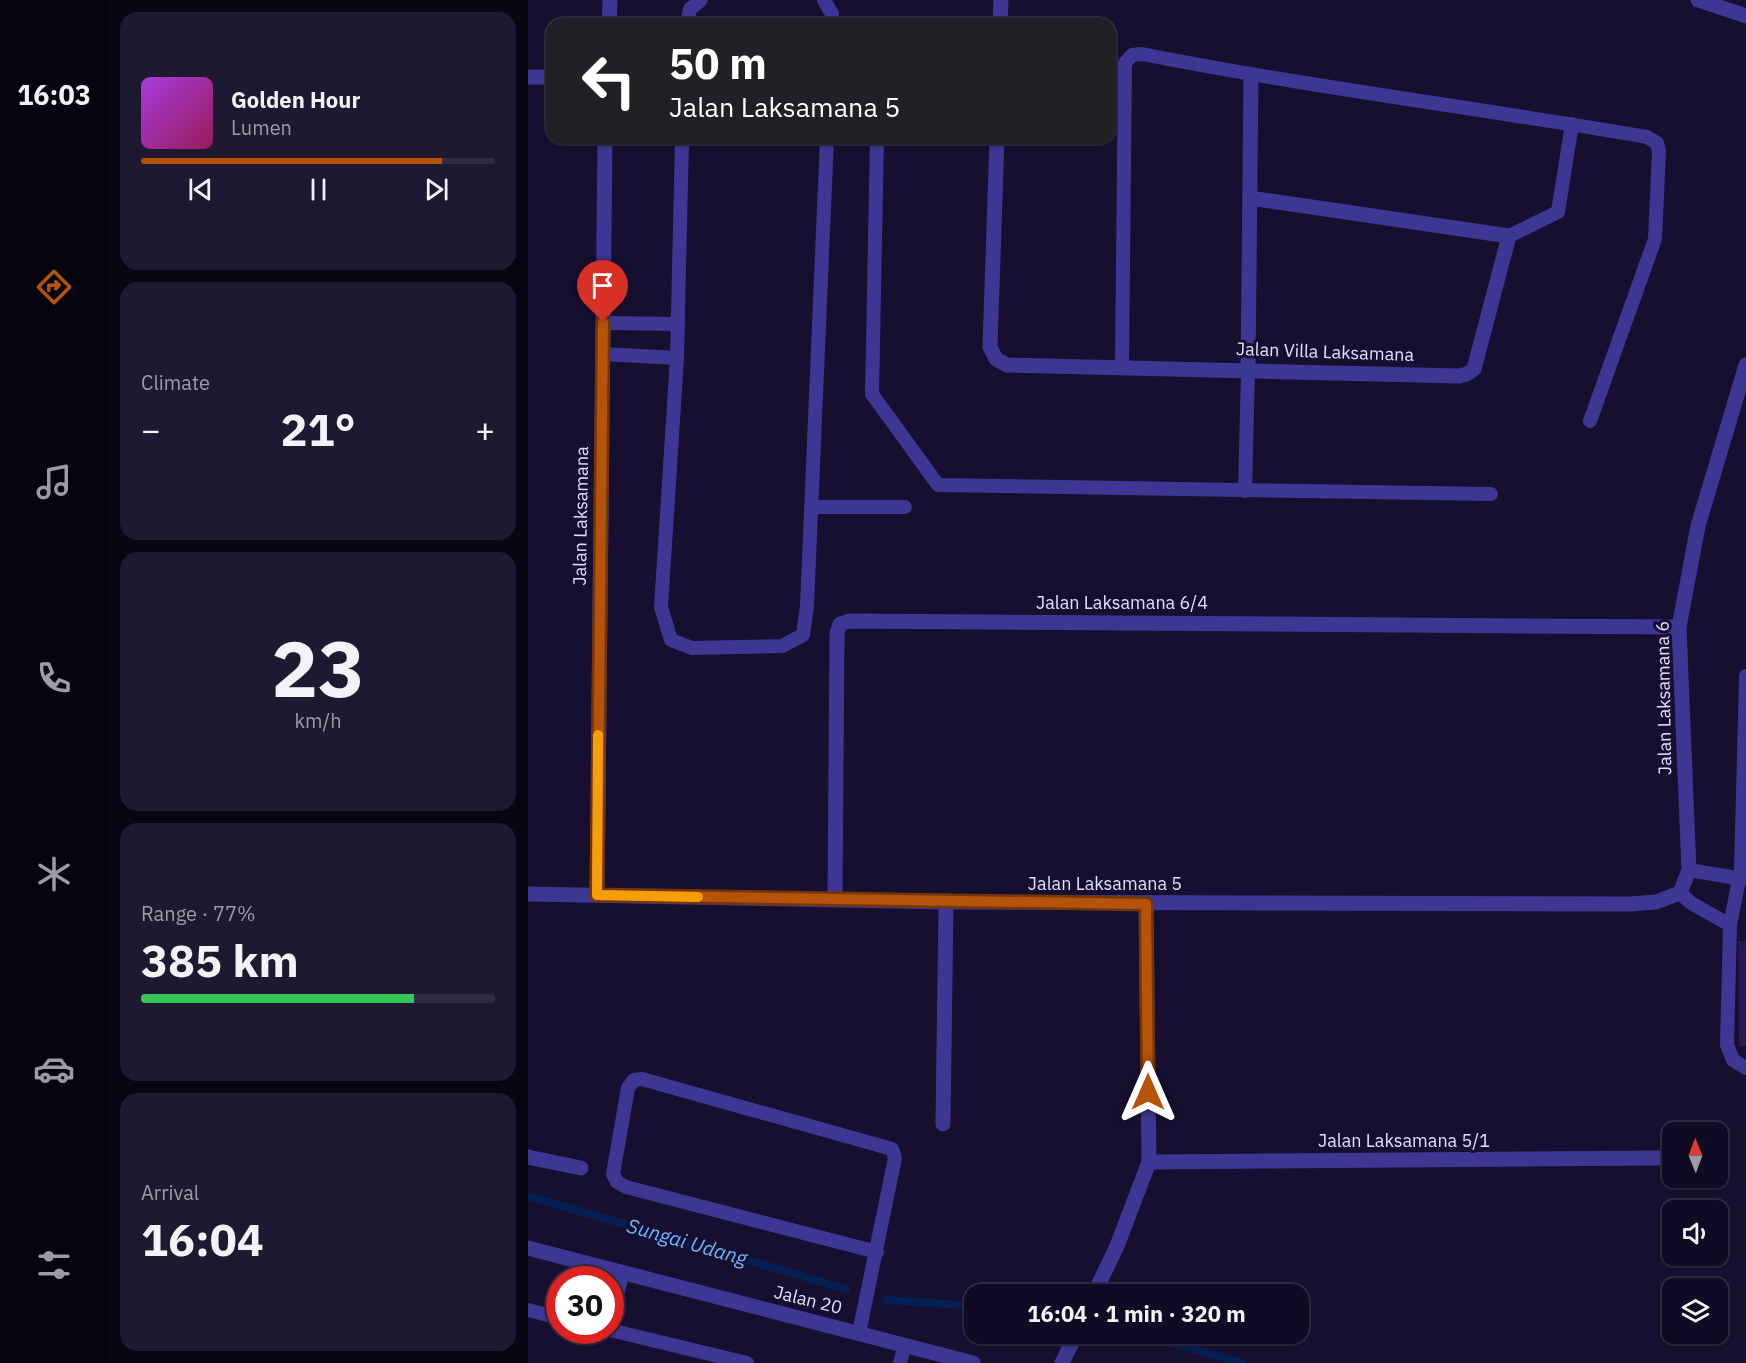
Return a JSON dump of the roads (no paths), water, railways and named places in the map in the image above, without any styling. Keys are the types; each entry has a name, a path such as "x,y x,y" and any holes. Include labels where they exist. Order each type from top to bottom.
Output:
{"street":[{"path":"609,18 610,0"},
{"path":"1000,18 1001,0"},
{"path":"1698,0 1746,16"},
{"path":"1248,370 1251,76"},
{"path":"528,77 546,77"},
{"name":"Jalan Laksamana","path":"597,895 605,144"},
{"name":"Jalan Villa Laksamana","path":"997,144 990,347 996,358 1007,365 1467,374 1474,369 1509,236"},
{"path":"1250,198 1509,236"},
{"name":"Jalan Laksamana 6","path":"1680,893 1689,870 1679,627 1698,525 1744,382 1746,365"},
{"name":"Jalan Laksamana 6/4","path":"836,899 837,633 840,624 849,621 1679,627"},
{"name":"Jalan Laksamana 5","path":"528,894 1146,904 1630,904 1656,902 1680,893"},
{"path":"944,1124 946,902"},
{"path":"1099,1284 1117,1246 1149,1162 1146,904"},
{"path":"528,1157 581,1168"},
{"name":"Jalan Laksamana 5/1","path":"1149,1162 1659,1158"},
{"name":"Jalan 20","path":"528,1248 599,1266"},
{"name":"Jalan 20","path":"624,1272 973,1363"},
{"path":"1062,1363 1071,1344"}],"lane":[{"path":"688,18 690,9 700,0"},
{"path":"824,0 832,18"},
{"path":"1122,367 1125,63 1132,55 1142,54 1251,76 1572,124 1647,137 1657,143 1659,151 1655,239 1590,421"},
{"path":"1509,236 1558,212 1572,124"},
{"path":"682,144 678,358 661,607 671,640 692,648 782,646 803,635 807,606 812,507 827,144"},
{"path":"877,144 872,394 938,484 1491,494"},
{"path":"603,322 678,324"},
{"path":"603,354 678,358"},
{"path":"1245,490 1248,370"},
{"path":"812,507 905,507"},
{"path":"1746,676 1741,870 1730,925 1727,1045 1733,1060 1746,1068"},
{"path":"1689,870 1731,877 1739,882"},
{"path":"1680,893 1691,903 1730,925"},
{"path":"859,1333 877,1252 896,1158 892,1149 642,1078 634,1080 628,1088 613,1174 617,1182 626,1187 877,1252"},
{"path":"528,1310 546,1314"},
{"path":"624,1333 747,1363"},
{"path":"900,1363 905,1345"}],"waterway":[{"name":"Sungai Udang","path":"528,1196 846,1289"},
{"name":"Sungai Udang","path":"887,1300 964,1305"},
{"name":"Sungai Udang","path":"1175,1344 1242,1363"}]}
